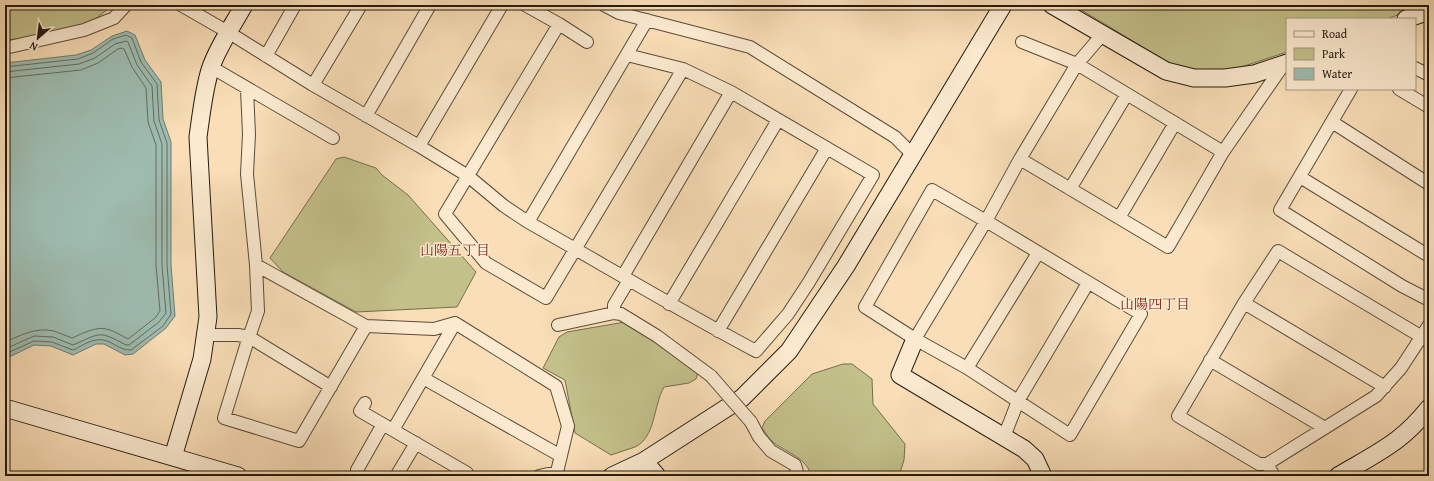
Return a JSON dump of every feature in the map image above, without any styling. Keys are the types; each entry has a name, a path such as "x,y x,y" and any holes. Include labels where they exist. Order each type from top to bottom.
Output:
{"street":[{"path":"5,48 84,30 114,18 126,5"},
{"path":"181,5 468,176 504,206 528,222 669,304 756,352 788,314 814,276 873,175 731,92 683,69 627,55"},
{"path":"173,457 202,359 207,335 208,317 198,137 202,109 211,68 228,32 244,5"},
{"path":"266,56 295,5"},
{"path":"313,85 361,5"},
{"path":"366,116 430,5"},
{"path":"419,146 502,5"},
{"path":"525,5 559,24 586,42"},
{"path":"604,5 619,14 750,47 896,137 913,155"},
{"path":"612,476 644,462 742,398 789,350 846,266 1003,5"},
{"path":"1052,5 1166,71 1194,78 1224,78 1254,74 1285,64"},
{"path":"1409,18 1429,11"},
{"path":"528,222 647,20"},
{"path":"559,24 445,214 486,263 546,298 683,69"},
{"path":"1043,476 1035,459 1024,449 900,375 915,339 986,221 1020,159 1077,64 1102,35"},
{"path":"1022,42 1077,64 1224,152"},
{"path":"1020,159 1168,247 1224,152 1285,64"},
{"path":"211,68 333,138"},
{"path":"1416,68 1429,75"},
{"path":"247,89 249,134 247,174 256,265 258,311 224,418 299,441 366,326"},
{"path":"1350,90 1280,210 1396,282 1429,300"},
{"path":"1402,90 1429,107"},
{"path":"614,313 614,305 626,278 731,92"},
{"path":"1070,189 1127,94"},
{"path":"669,304 778,120"},
{"path":"1332,122 1429,184"},
{"path":"1119,218 1175,123"},
{"path":"718,331 826,148"},
{"path":"1300,177 1429,256"},
{"path":"932,190 1038,252 1141,314 1070,435 967,368 915,339 865,307 932,190"},
{"path":"1426,339 1278,250 1244,302 1178,416 1259,464 1267,464 1376,396 1385,388 1426,339 1429,325"},
{"path":"967,368 1038,252"},
{"path":"256,265 366,326 434,329 454,323 556,386 568,426 557,472 539,476"},
{"path":"1004,437 1018,401 1088,283"},
{"path":"1244,302 1385,388"},
{"path":"558,324 614,313 621,314 657,336 711,376 751,422 759,437 771,451 795,465 798,476"},
{"path":"357,470 423,378 454,323"},
{"path":"207,335 238,335 249,337 331,387"},
{"path":"1210,360 1325,428"},
{"path":"423,378 561,456"},
{"path":"365,403 360,411 466,473 468,476"},
{"path":"5,408 238,476"},
{"path":"1338,476 1398,439 1418,421 1429,408"},
{"path":"398,473 416,443"},
{"path":"644,462 657,476"},
{"path":"1267,464 1274,476"}],"green space":[{"path":"5,5 113,5 79,32 5,40"},
{"path":"1073,5 1428,5 1389,18 1286,18 1286,52 1229,71 1204,74 1176,67"},
{"path":"344,157 376,168 382,175 408,195 476,272 457,307 356,312 283,272 270,258 336,159"},
{"path":"625,322 698,372 696,379 689,383 664,387 660,395 651,429 647,436 635,447 611,455 575,433 565,380 543,368 559,337 567,332"},
{"path":"843,364 852,364 872,379 873,404 905,444 904,460 899,476 810,476 809,471 802,461 774,443 762,428 765,421 812,374"}],"water":[{"path":"127,31 135,35 145,60 161,82 163,119 171,142 171,265 175,316 166,328 133,354 125,355 104,344 96,344 73,355 51,346 34,345 5,359 5,63 76,55 91,50 112,36"}],"district":[{"name":"山陽五丁目","path":"455,250"},
{"name":"山陽四丁目","path":"1155,304"}]}
